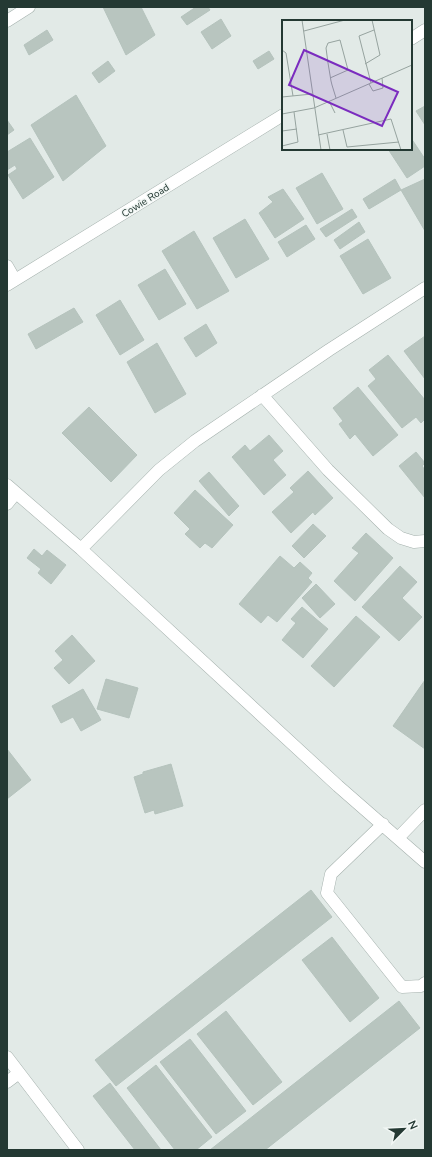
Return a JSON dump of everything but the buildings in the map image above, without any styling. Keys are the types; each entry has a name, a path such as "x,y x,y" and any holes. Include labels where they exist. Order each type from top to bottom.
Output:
{"street":[{"path":"7,21 29,7"},
{"path":"412,38 425,30"},
{"name":"Cowie Road","path":"11,283 282,116"},
{"path":"7,266 11,283"},
{"path":"81,549 159,470 195,441 425,288"},
{"path":"262,395 328,470 388,528 401,538 414,542 425,541"},
{"path":"7,485 81,549 338,786 425,862"},
{"path":"7,504 16,493"},
{"path":"398,838 425,810"},
{"path":"383,824 331,874 327,893 402,987 421,986 425,983"},
{"path":"7,1057 78,1150"},
{"path":"7,1082 19,1073"}]}
